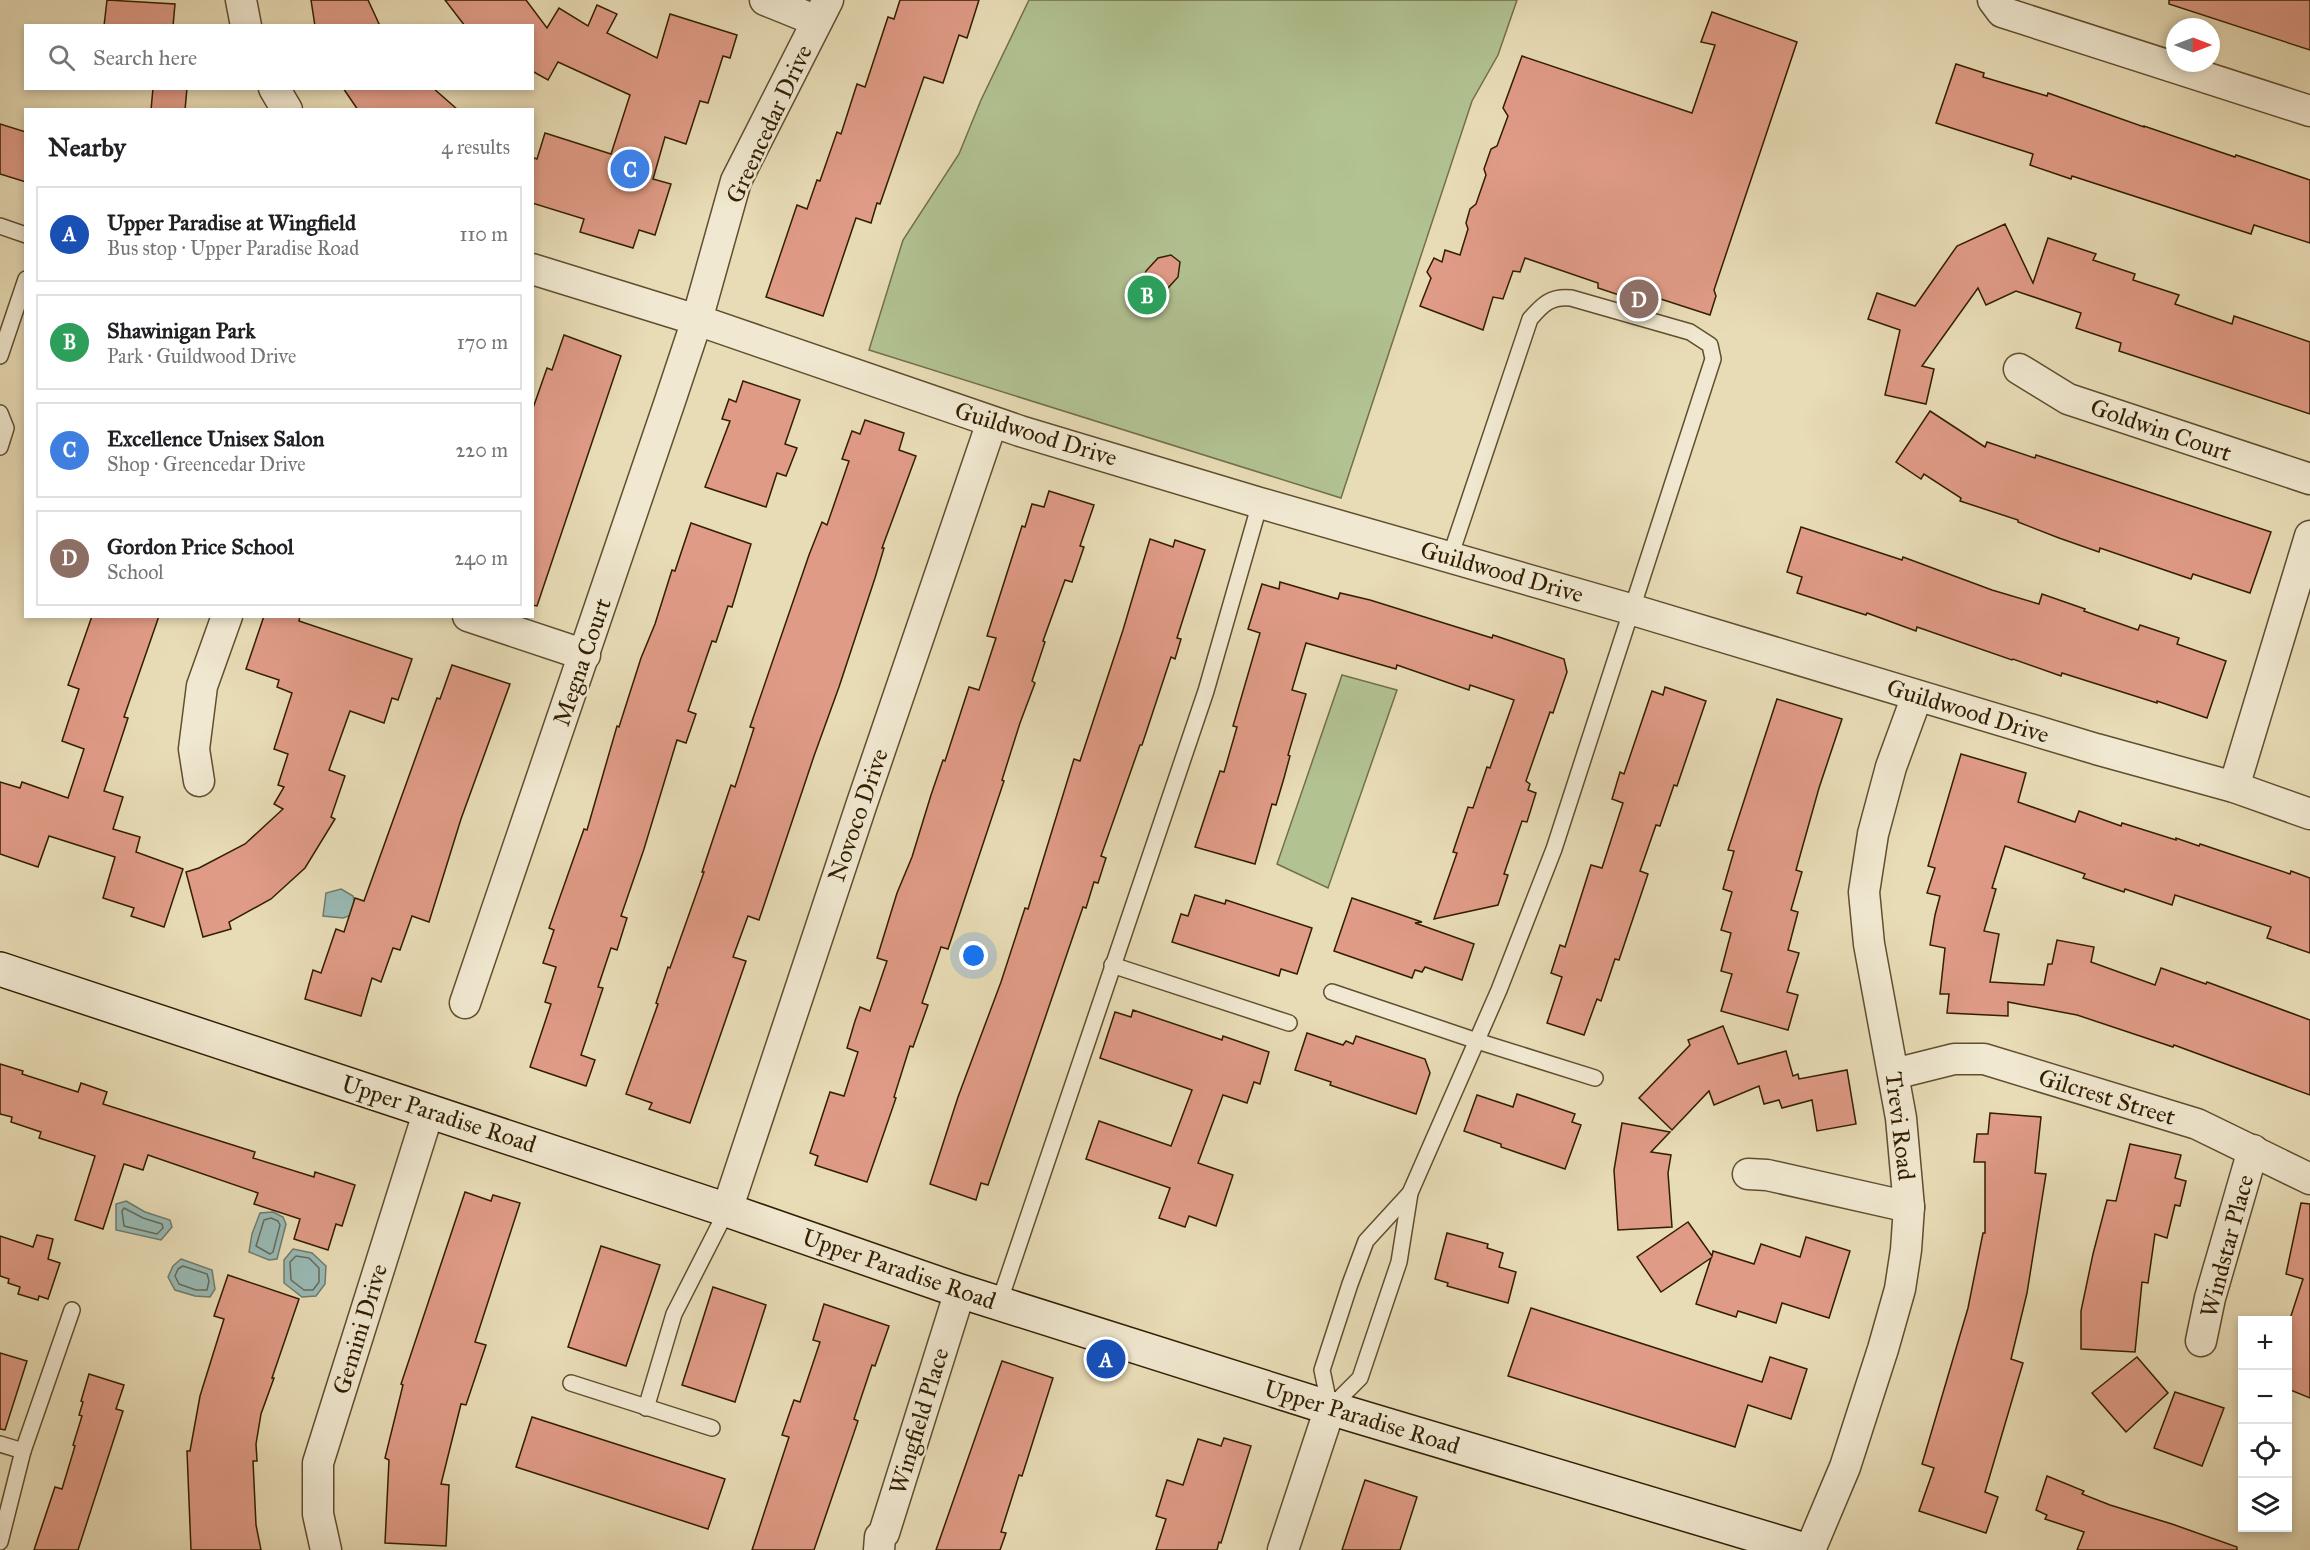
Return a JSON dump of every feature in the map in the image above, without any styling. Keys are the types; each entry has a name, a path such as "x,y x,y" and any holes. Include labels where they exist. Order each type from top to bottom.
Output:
{"main road":[{"name":"Upper Paradise Road","path":"0,969 429,1110 960,1291 1330,1408 1805,1550"}],"street":[{"path":"241,0 246,24"},
{"path":"765,0 823,10"},
{"path":"1992,0 2002,12 2310,111"},
{"name":"Greencedar Drive","path":"697,320 736,181 823,10"},
{"path":"275,90 286,108"},
{"name":"Guildwood Drive","path":"534,270 697,320 992,422 1260,503 1630,609 2096,749 2234,787 2310,814"},
{"name":"Megna Court","path":"465,1003 585,656 697,320"},
{"name":"Goldwin Court","path":"2019,369 2068,399 2310,479"},
{"name":"Novoco Drive","path":"727,1210 992,422"},
{"path":"2234,787 2310,536"},
{"path":"199,781 194,749 202,686 225,618"},
{"path":"474,618 585,656"},
{"name":"Trevi Road","path":"1810,1550 1845,1467 1883,1349 1900,1289 1906,1250 1909,1207 1901,1118 1869,944 1864,892 1874,834 1891,767 1917,696"},
{"name":"Gilcrest Street","path":"1894,1074 1954,1059 1984,1059 2197,1124 2310,1179"},
{"name":"Gemini Drive","path":"326,1550 318,1514 318,1463 429,1110"},
{"name":"Windstar Place","path":"2201,1341 2210,1298 2253,1150"},
{"path":"1748,1174 1767,1175 1909,1207"},
{"name":"Wingfield Place","path":"879,1550 880,1537 884,1533 960,1291"},
{"path":"1283,1550 1330,1408"}],"lane":[{"path":"0,226 24,234"},
{"path":"0,356 24,285"},
{"path":"1330,1408 1360,1378 1399,1262 1410,1194 1499,990 1554,849 1713,359 1710,345 1690,332 1581,301 1558,297 1540,307 1530,320 1450,557"},
{"path":"0,413 6,429 0,447"},
{"path":"999,1303 1206,691 1260,503"},
{"path":"1112,965 1288,1023"},
{"path":"1332,992 1594,1078"},
{"path":"1330,1408 1322,1370 1366,1241 1410,1194"},
{"path":"645,1408 674,1314 727,1210"},
{"path":"0,1542 23,1451 72,1310"},
{"path":"571,1383 712,1428"},
{"path":"0,1444 23,1451"}],"green space":[{"path":"1029,0 1517,0 1498,55 1472,101 1341,498 869,350 903,240 959,154 981,100"},
{"path":"1342,675 1397,690 1328,888 1277,864"}],"water":[{"path":"341,889 353,896 355,905 352,915 343,918 323,916 326,893"},
{"path":"126,1201 145,1212 170,1220 172,1227 161,1240 116,1230 116,1204"},
{"path":"273,1212 283,1217 286,1224 277,1259 269,1260 249,1252 252,1234 260,1213"},
{"path":"293,1249 312,1253 326,1266 325,1284 316,1296 302,1297 284,1283 284,1260"},
{"path":"181,1259 212,1270 215,1289 210,1297 195,1296 175,1290 168,1277 173,1266"}],"building":[{"path":"107,0 175,4 173,24 104,24"},
{"path":"311,0 368,0 379,24 315,24"},
{"path":"445,0 526,0 547,28 559,8 588,26 597,5 617,14 607,33 657,58 670,14 737,35 730,58 723,56 708,103 700,101 686,144 665,137 653,179 671,184 655,235 639,230 633,248 580,232 584,219 534,204 534,158 537,159 545,133 611,154 630,95 558,62 548,80 534,72 534,24 463,24"},
{"path":"900,0 979,0 967,38 959,35 943,83 924,77 880,204 877,203 871,223 856,218 823,316 766,297 797,205 807,209 817,180 820,181 837,132 841,134 857,84 865,87 888,17 894,19"},
{"path":"2169,0 2310,0 2310,50 2220,21 2220,18 2212,18 2169,4"},
{"path":"1712,12 1797,42 1714,290 1716,296 1710,315 1633,290 1619,295 1598,288 1598,283 1525,258 1520,272 1513,271 1503,299 1493,297 1483,330 1420,306 1431,278 1427,272 1434,258 1442,262 1445,250 1460,255 1468,229 1466,223 1470,209 1476,204 1486,175 1484,169 1491,149 1497,146 1508,116 1503,108 1522,56 1692,113 1715,45 1701,42"},
{"path":"1956,64 1984,73 1983,77 2047,96 2048,93 2144,127 2310,180 2310,243 2254,225 2251,234 2072,176 2071,179 2030,165 2033,154 1936,123"},
{"path":"153,90 187,90 185,108 151,108"},
{"path":"344,90 435,90 456,108 357,108"},
{"path":"0,124 24,131 24,181 0,174"},
{"path":"2005,224 2033,283 2048,238 2096,254 2093,260 2135,274 2133,280 2179,295 2175,304 2232,324 2234,316 2310,342 2310,414 2119,351 2121,343 2076,328 2081,313 2016,291 1986,305 1978,288 1922,366 1934,369 1926,404 1885,395 1900,330 1868,319 1877,293 1915,306 1957,246"},
{"path":"1171,255 1180,262 1178,277 1167,289 1154,294 1143,283 1146,271 1158,258"},
{"path":"564,335 621,356 537,606 534,605 534,405 547,368 552,370"},
{"path":"743,381 800,400 785,444 797,448 786,476 777,473 766,507 705,487 730,421 722,419 729,399 736,402"},
{"path":"1930,411 1985,447 1987,442 2035,458 2036,455 2271,532 2250,593 2193,574 2191,579 2100,548 2099,552 2018,522 2018,520 1960,501 1961,498 1924,474 1921,479 1896,462"},
{"path":"865,420 904,433 899,450 916,456 882,548 884,548 875,578 839,687 759,920 748,916 733,957 746,961 690,1123 649,1109 652,1103 626,1094 658,1004 656,1003 668,967 670,968 704,872 702,872 731,785 735,787 754,728 750,727 809,555 822,522 827,525 849,461 842,459 852,431 860,434"},
{"path":"1049,491 1094,505 1080,546 1084,547 1072,582 1065,580 1043,641 1045,642 1032,681 1035,683 1020,723 1002,780 1004,781 948,949 941,947 922,1003 928,1005 913,1047 910,1046 894,1097 896,1098 867,1182 815,1165 818,1156 810,1153 830,1092 844,1096 858,1052 847,1048 855,1021 860,1007 870,1011 887,961 877,958 897,893 912,857 969,687 979,690 996,638 987,636 1022,526 1025,527 1032,504 1044,507"},
{"path":"691,523 751,544 732,607 728,606 716,642 712,641 688,711 696,714 686,743 677,740 621,916 627,918 617,950 611,948 598,987 603,988 581,1055 595,1060 586,1086 530,1067 551,1004 545,1002 556,967 543,963 554,930 549,928 584,829 587,830 617,726 619,727 672,570 675,571"},
{"path":"1801,527 1902,560 1903,557 1992,590 2039,604 2042,594 2138,630 2140,625 2179,638 2177,644 2226,661 2207,718 2062,673 2061,676 1917,627 1916,631 1867,613 1866,615 1797,593 1802,577 1787,572"},
{"path":"1150,539 1173,547 1175,540 1205,550 1177,638 1181,639 1175,659 1171,657 1142,745 1140,745 1101,856 1106,858 1098,883 1094,882 1086,908 1083,907 988,1185 981,1183 976,1200 930,1184 958,1097 1001,982 1025,908 1028,909 1074,759 1080,761"},
{"path":"1280,582 1338,599 1340,593 1370,600 1492,638 1493,635 1564,659 1567,672 1553,713 1550,712 1526,781 1530,784 1528,790 1536,793 1527,822 1522,821 1504,874 1508,875 1498,905 1434,919 1457,853 1453,852 1468,807 1473,808 1514,700 1470,685 1469,690 1397,665 1396,669 1306,643 1292,690 1306,694 1276,805 1272,804 1255,864 1195,847 1220,771 1224,772 1237,727 1233,726 1260,633 1248,629 1262,584 1279,589"},
{"path":"91,618 158,618 124,717 128,718 104,791 123,797 113,829 140,837 136,852 183,869 164,927 131,916 134,908 103,898 115,857 49,836 38,867 0,854 0,782 20,788 22,782 68,798 84,749 62,741 79,689 68,685"},
{"path":"263,618 300,618 299,621 412,659 398,700 392,698 384,723 350,711 329,770 345,776 331,817 335,819 305,868 271,899 229,922 231,929 203,937 186,872 199,868 245,844 283,809 274,804 284,787 278,785 288,754 274,749 292,693 277,687 279,680 246,669"},
{"path":"452,665 510,684 461,819 429,922 412,916 400,950 393,948 381,982 372,978 361,1016 305,999 313,970 321,973 336,929 344,932 355,898 364,901 437,698 440,699"},
{"path":"1665,687 1706,701 1677,786 1674,785 1660,826 1656,825 1640,871 1648,874 1619,960 1615,959 1601,1001 1597,999 1584,1035 1547,1023 1562,977 1551,973 1560,945 1565,947 1591,865 1602,868 1623,803 1612,799 1620,772 1624,774 1652,691 1663,695"},
{"path":"1777,699 1842,719 1819,788 1796,870 1802,872 1791,910 1798,912 1788,950 1799,953 1787,992 1798,995 1788,1030 1721,1011 1732,974 1721,971 1731,933 1721,930 1732,892 1723,889 1734,851 1728,850"},
{"path":"1961,754 2026,773 2018,802 2075,822 2079,811 2121,826 2122,823 2176,840 2176,838 2199,846 2200,844 2290,874 2291,871 2310,878 2310,953 2267,938 2271,927 2175,895 2172,905 2125,889 2124,892 2083,878 2085,874 2005,846 1992,888 1996,889 1984,931 1999,934 1990,982 2044,985 2048,964 2052,964 2057,940 2094,947 2091,962 2155,985 2161,968 2206,984 2207,982 2310,1020 2310,1095 2174,1045 2173,1047 2077,1015 2008,1002 2008,1016 1947,1013 1949,994 1940,994 1945,948 1930,945 1940,896 1927,893 1935,868 1928,866"},
{"path":"1195,895 1225,904 1226,900 1312,928 1297,974 1281,969 1279,976 1172,942 1181,914 1188,916"},
{"path":"1352,898 1422,922 1415,923 1474,944 1462,980 1425,967 1422,972 1415,970 1412,978 1334,951"},
{"path":"1133,1010 1222,1040 1223,1036 1269,1052 1260,1084 1254,1082 1247,1103 1223,1095 1198,1163 1233,1175 1216,1226 1189,1216 1185,1227 1159,1218 1170,1188 1086,1159 1099,1121 1171,1146 1192,1090 1100,1058 1115,1012 1131,1017"},
{"path":"1723,1026 1738,1064 1786,1051 1793,1076 1798,1074 1799,1079 1847,1070 1856,1124 1817,1131 1812,1100 1782,1108 1779,1100 1764,1104 1759,1086 1714,1105 1709,1091 1672,1130 1639,1098 1690,1045 1688,1040"},
{"path":"1307,1033 1343,1045 1346,1041 1353,1044 1356,1036 1425,1059 1430,1073 1416,1114 1330,1085 1331,1082 1295,1070"},
{"path":"0,1064 23,1071 22,1074 78,1092 81,1083 107,1092 103,1104 255,1152 253,1158 314,1177 315,1172 355,1185 342,1226 336,1224 328,1250 294,1239 300,1219 254,1204 258,1193 148,1155 143,1170 124,1164 103,1229 75,1220 95,1156 39,1138 41,1132 11,1122 12,1117 0,1114"},
{"path":"1517,1094 1575,1114 1572,1122 1581,1125 1565,1169 1501,1147 1501,1144 1464,1131 1477,1095 1513,1107"},
{"path":"1990,1113 2041,1117 2035,1173 2046,1174 2027,1293 2011,1359 2023,1363 1985,1492 1998,1497 1986,1533 1919,1511 1934,1468 1922,1464 1968,1308 1983,1233 1985,1233 1985,1162 1974,1162 1977,1134 1988,1134"},
{"path":"1622,1123 1670,1132 1651,1152 1671,1155 1668,1173 1672,1227 1618,1230 1614,1170"},
{"path":"2130,1144 2181,1155 2175,1178 2186,1181 2180,1206 2175,1205 2167,1238 2155,1234 2148,1283 2142,1282 2135,1352 2081,1349 2081,1311 2093,1254 2107,1200 2116,1201"},
{"path":"465,1192 491,1201 493,1195 520,1203 475,1342 486,1345 466,1405 461,1404 441,1484 449,1485 446,1546 385,1543 389,1460 385,1458 403,1385 401,1384"},
{"path":"2301,1203 2310,1204 2310,1398 2292,1391 2291,1316 2303,1279 2286,1274"},
{"path":"1688,1222 1712,1256 1713,1251 1754,1264 1761,1244 1800,1257 1806,1237 1850,1251 1829,1318 1782,1303 1776,1323 1738,1311 1736,1317 1696,1304 1711,1258 1661,1292 1637,1257"},
{"path":"1447,1233 1488,1244 1487,1248 1503,1253 1499,1267 1516,1272 1508,1303 1447,1286 1448,1283 1435,1279"},
{"path":"37,1235 53,1239 48,1259 60,1263 48,1299 39,1296 38,1300 18,1294 20,1287 8,1283 9,1279 0,1276 0,1236 33,1247"},
{"path":"601,1246 660,1265 626,1366 568,1347"},
{"path":"228,1275 299,1299 261,1414 256,1444 257,1461 253,1461 256,1525 261,1550 191,1550 187,1451 190,1451 200,1396 224,1319 214,1316"},
{"path":"713,1287 766,1305 735,1402 682,1385"},
{"path":"824,1304 889,1326 875,1366 872,1365 854,1419 858,1421 814,1550 752,1550 789,1437 782,1435 794,1400 800,1402 820,1342 813,1340"},
{"path":"1531,1308 1762,1382 1770,1357 1807,1369 1791,1419 1748,1405 1735,1447 1508,1376"},
{"path":"0,1353 27,1361 5,1430 0,1429"},
{"path":"2137,1357 2168,1393 2126,1432 2092,1393"},
{"path":"1002,1361 1053,1378 1022,1476 1019,1475 1001,1532 1006,1533 1000,1550 936,1550"},
{"path":"89,1374 124,1385 116,1409 123,1411 78,1550 34,1550 55,1487 62,1489 75,1446 73,1445 82,1416 79,1415 83,1402 81,1401"},
{"path":"2175,1392 2224,1408 2202,1466 2154,1448"},
{"path":"532,1417 725,1479 708,1529 516,1467"},
{"path":"1224,1438 1251,1446 1217,1550 1156,1550 1166,1519 1156,1516 1167,1480 1183,1485 1198,1439 1221,1446"},
{"path":"2047,1476 2084,1491 2082,1494 2110,1505 2237,1547 2237,1550 2077,1550 2084,1532 2045,1519 2047,1515 2036,1510"},
{"path":"1365,1480 1417,1497 1400,1550 1342,1550"}],"place":[{"name":"Excellence Unisex Salon","path":"630,169"},
{"name":"Shawinigan Park","path":"1147,295"},
{"name":"Gordon Price School","path":"1639,299"},
{"name":"Upper Paradise at Wingfield","path":"1106,1359"}]}
